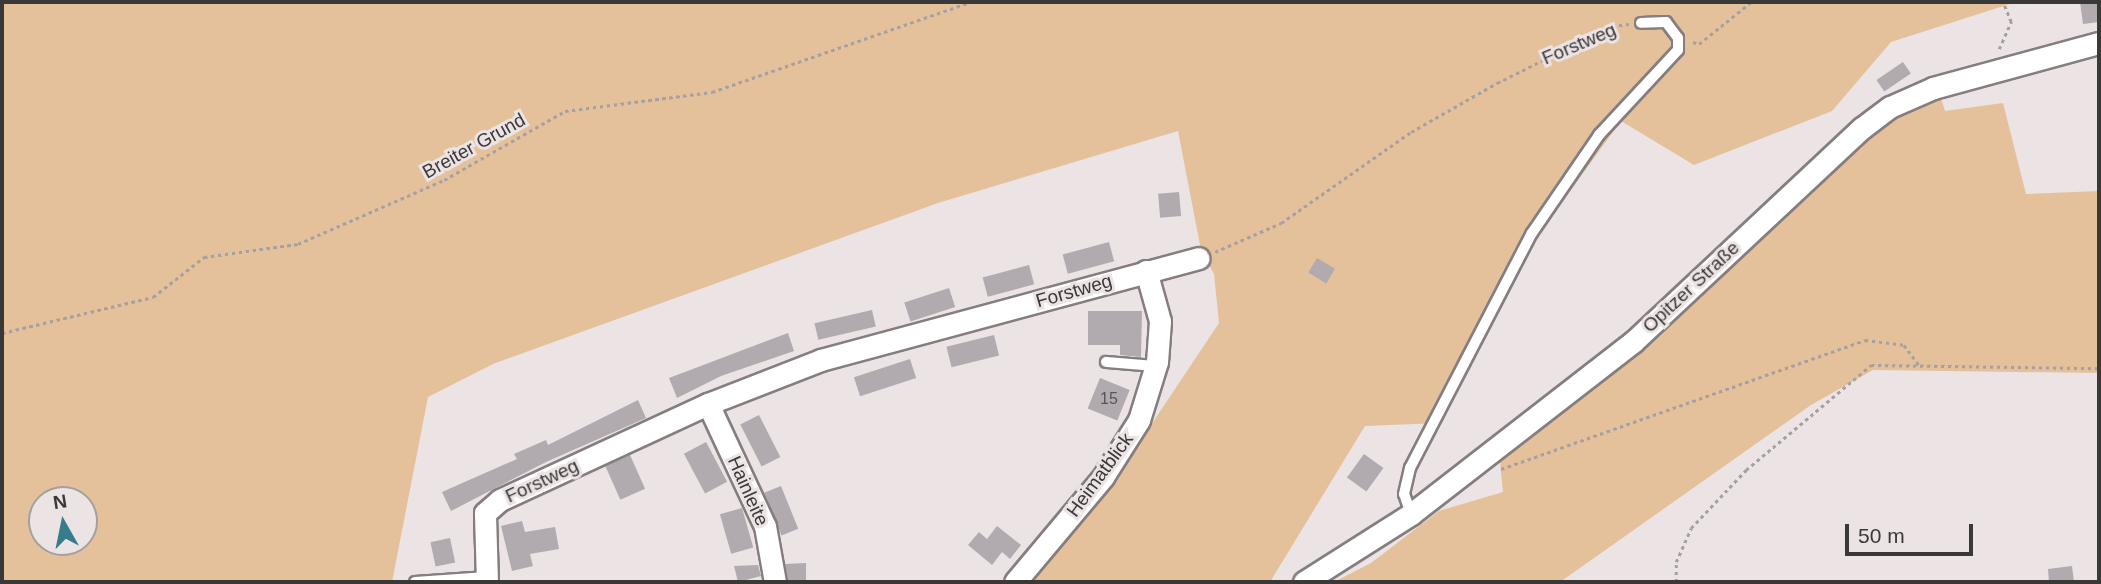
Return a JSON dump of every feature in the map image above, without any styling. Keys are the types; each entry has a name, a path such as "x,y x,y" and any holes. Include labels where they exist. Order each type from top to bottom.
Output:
{"street":[{"name":"Opitzer Straße","path":"1304,582 1411,514 1633,342 1861,128 1891,107 1933,88 2099,43"},
{"name":"Forstweg","path":"487,580 485,513 500,500 708,404 821,360 1198,258"},
{"name":"Heimatblick","path":"1015,582 1103,477 1139,420 1156,366 1160,321 1146,271"},
{"name":"Hainleite","path":"708,404 765,526 775,582"}],"lane":[{"path":"1411,514 1404,494 1410,468 1532,233 1599,135 1674,58 1678,38 1666,22 1641,23"},
{"path":"1106,362 1156,366"},
{"path":"415,582 487,580"}],"path":[{"name":"Breiter Grund","path":"2,332 153,297 204,257 298,244 444,180 565,111 712,92 970,2"},
{"path":"1678,38 1699,44 1751,2"},
{"path":"2003,2 2011,22 1998,46 2004,67"},
{"name":"Forstweg","path":"1198,258 1281,223 1411,132 1554,54 1612,26 1641,23"},
{"path":"1496,471 1865,340 1904,345 1920,366"},
{"path":"1676,582 1676,562 1691,528 1746,470 1871,365 2099,368"}],"shaded area":[{"path":"2,2 2016,2 1891,42 1832,111 1694,165 1621,121 1532,243 1440,423 1365,426 1270,582 1022,582 1153,422 1219,323 1214,274 1201,250 1178,131 938,203 493,364 428,397 392,582 2,582"},
{"path":"1940,95 1945,111 2003,103 2026,194 2099,191 2099,373 1873,370 1811,405 1560,582 1334,582 1371,563 1439,511 1503,492 1500,462 1639,353 1883,123"}],"building":[{"path":"2080,2 2099,2 2099,22 2083,24"},
{"path":"1903,62 1911,74 1884,92 1876,80"},
{"path":"1179,192 1181,216 1160,218 1158,194"},
{"path":"1109,242 1114,261 1068,274 1063,254"},
{"path":"1317,258 1335,269 1326,283 1308,273"},
{"path":"1029,265 1034,284 988,297 983,277"},
{"path":"949,288 955,307 910,322 904,303"},
{"path":"872,310 876,327 818,340 815,323"},
{"path":"1088,311 1142,311 1141,357 1120,355 1120,345 1088,345"},
{"path":"788,333 794,351 721,376 677,398 669,378"},
{"path":"994,335 999,355 952,367 946,347"},
{"path":"910,359 916,378 860,396 854,377"},
{"path":"1100,378 1130,390 1117,421 1088,409"},
{"path":"638,400 646,418 546,462 451,511 442,492 517,459 514,454 546,440 548,445"},
{"path":"759,415 780,457 762,466 740,425"},
{"path":"706,442 727,482 705,493 684,454"},
{"path":"1364,454 1383,468 1366,492 1347,477"},
{"path":"630,455 645,489 620,500 605,466"},
{"path":"781,486 798,529 782,535 764,493"},
{"path":"742,508 753,547 731,554 720,514"},
{"path":"522,521 525,532 555,527 559,549 530,554 533,566 512,571 501,526"},
{"path":"997,526 1021,545 1010,559 1002,552 992,565 968,545 979,532 987,539"},
{"path":"450,538 455,562 436,567 430,542"},
{"path":"806,563 806,582 788,582 785,564"},
{"path":"758,565 761,576 738,582 734,566"},
{"path":"2072,566 2074,582 2049,582 2048,569"}]}
